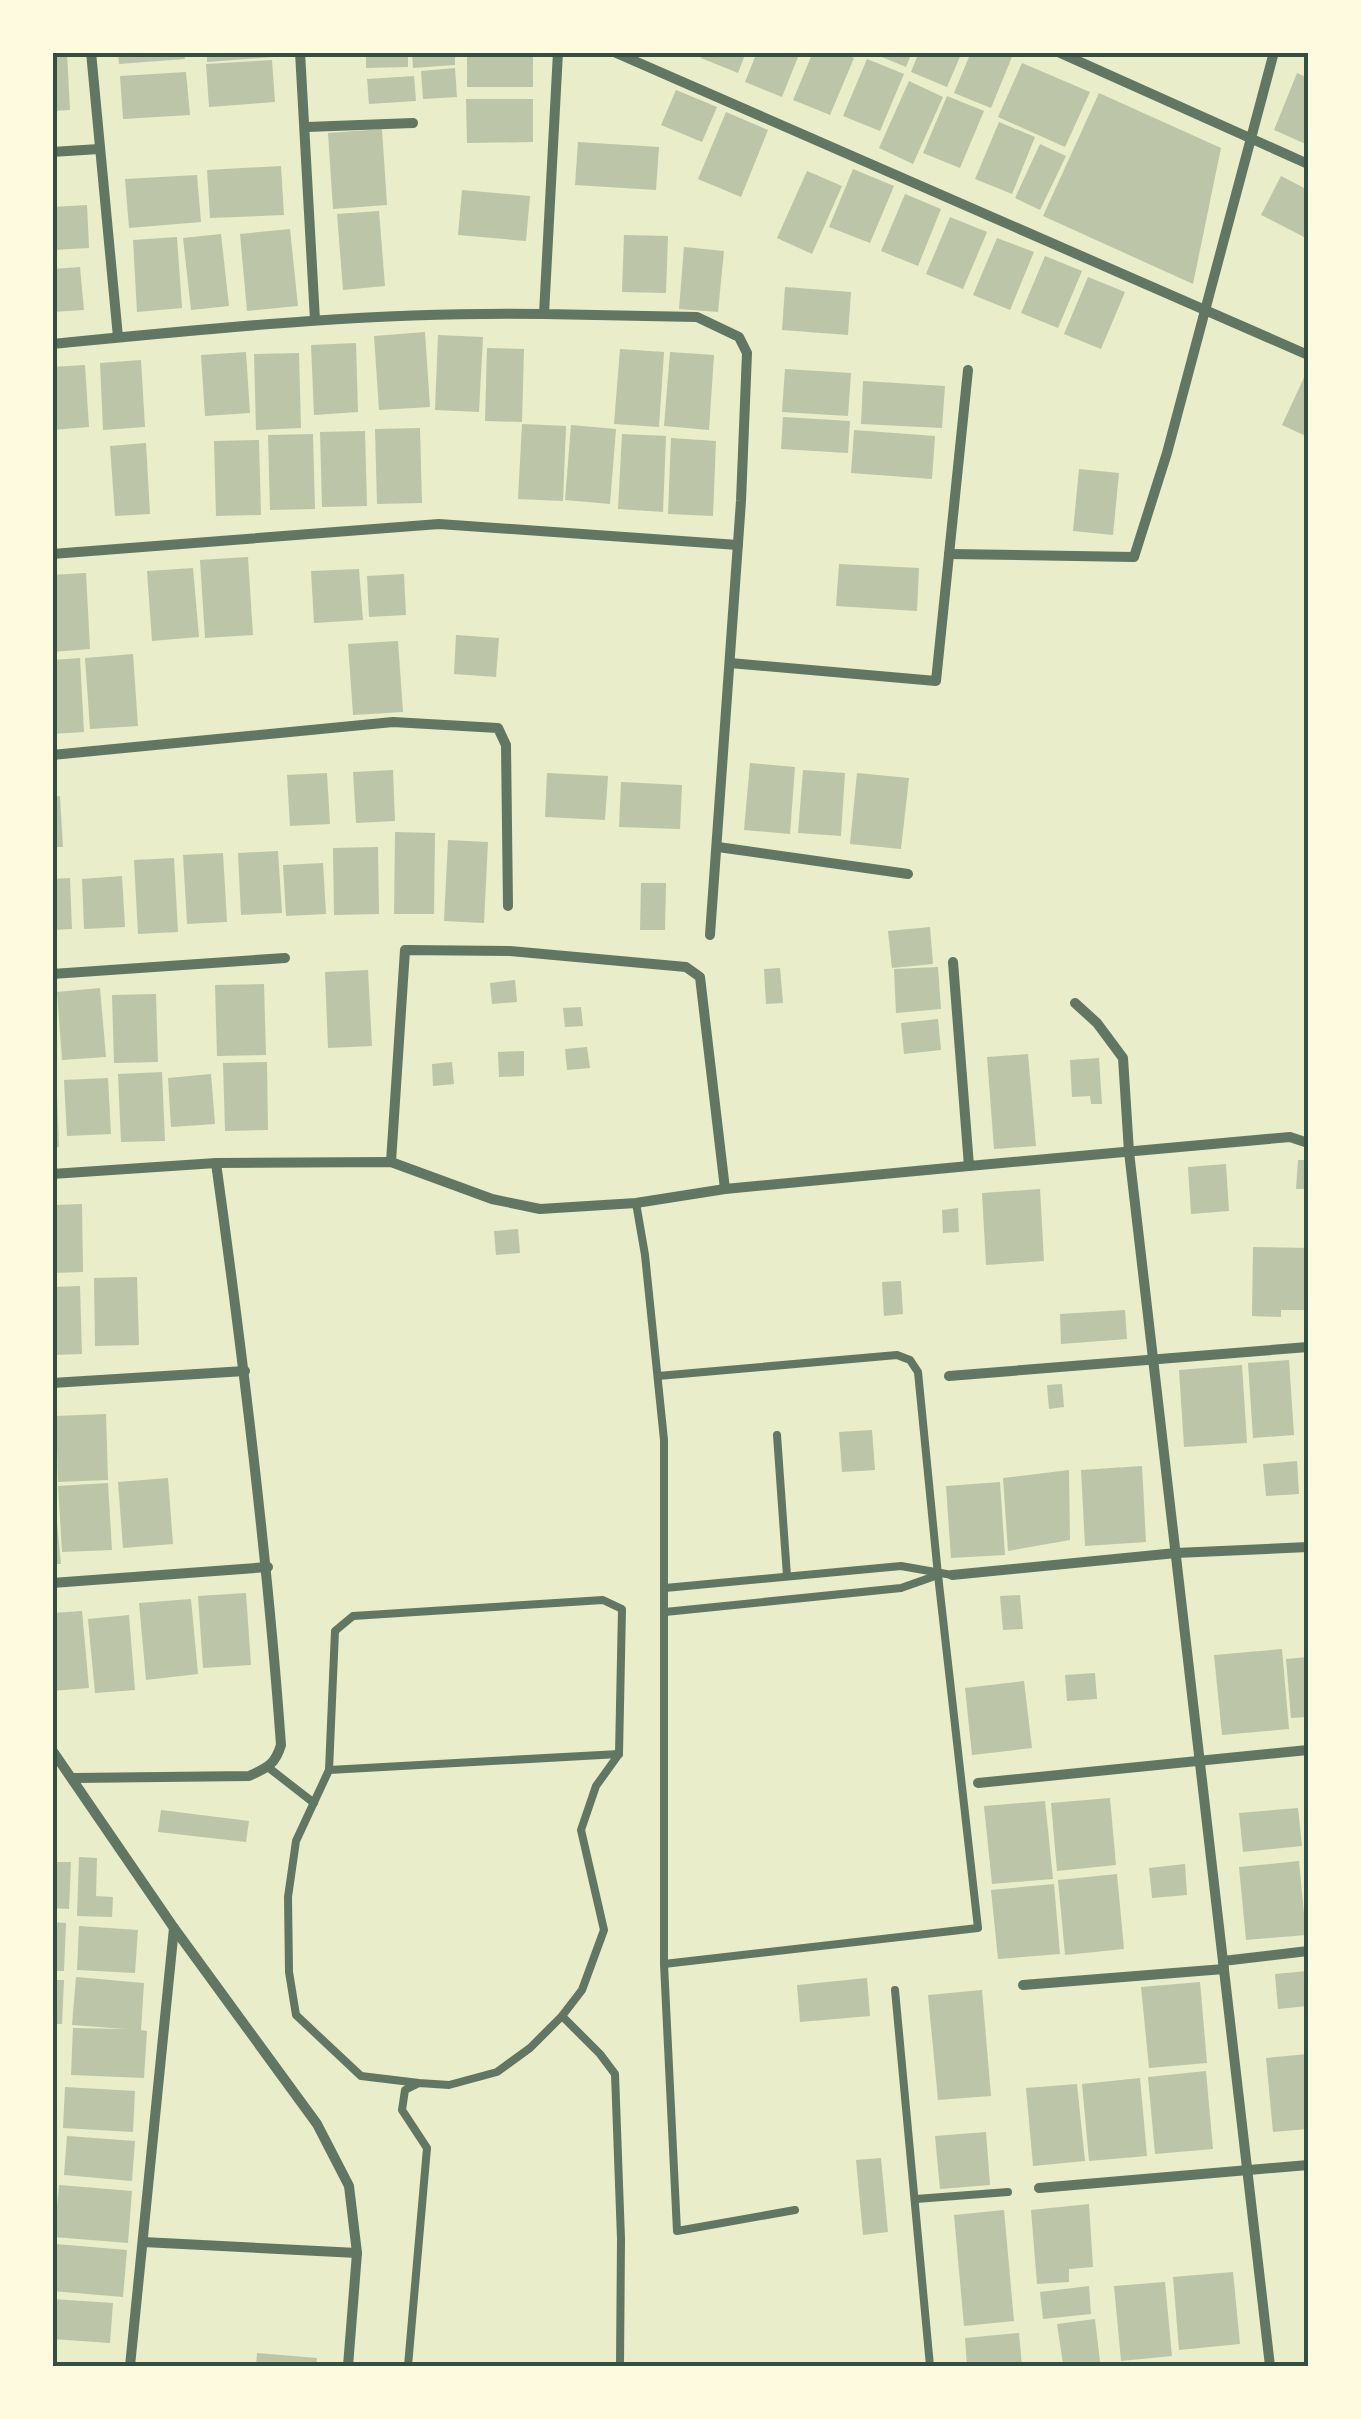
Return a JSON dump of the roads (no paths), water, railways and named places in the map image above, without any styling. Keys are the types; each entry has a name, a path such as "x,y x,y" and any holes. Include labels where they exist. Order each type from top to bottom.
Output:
{"street":[{"path":"92,52 118,338"},
{"path":"300,52 315,320"},
{"path":"544,314 558,52"},
{"path":"614,52 1308,354"},
{"path":"1058,52 1308,164"},
{"path":"949,554 1134,558 1167,454 1274,52"},
{"path":"307,127 413,123"},
{"path":"52,152 99,149"},
{"path":"52,344 315,320 470,312 697,318 739,337 746,354 738,545 710,934"},
{"path":"730,663 936,680 968,370"},
{"path":"52,554 439,524 738,545"},
{"path":"52,755 393,722 498,728 506,745 508,906"},
{"path":"718,847 908,874"},
{"path":"392,1162 404,950 510,951 686,968 700,977 725,1189"},
{"path":"52,974 285,958"},
{"path":"954,962 969,1166"},
{"path":"1074,1003 1097,1024 1122,1058 1129,1152 1270,2366"},
{"path":"52,1174 216,1163 392,1162 492,1198 540,1209 636,1203 725,1189 1290,1137 1308,1143"},
{"path":"74,1778 249,1776 268,1768 276,1760 281,1745 268,1566 246,1370 216,1163"},
{"path":"948,1376 1308,1347"},
{"path":"52,1383 246,1370"},
{"path":"952,1575 1176,1553 1308,1548"},
{"path":"52,1583 268,1566"},
{"path":"52,1750 174,1928 317,2124 349,2186 357,2253 348,2366"},
{"path":"978,1783 1308,1750"},
{"path":"130,2366 174,1928"},
{"path":"1023,1985 1223,1965 1308,1951"},
{"path":"1038,2188 1308,2165"},
{"path":"143,2242 357,2253"}],"lane":[{"path":"636,1203 664,1440 664,1964 677,2231 795,2210"},
{"path":"658,1376 897,1355 910,1360 918,1372 978,1928 664,1964"},
{"path":"777,1435 787,1576"},
{"path":"665,1588 901,1566 952,1575"},
{"path":"665,1612 901,1588 938,1575"},
{"path":"603,1600 622,1609 619,1754 596,1786 581,1830 604,1930 582,1990 530,2048 497,2072 449,2085 361,2076 296,2015 289,1972 288,1897 296,1841 330,1770 336,1631 353,1616 603,1600"},
{"path":"330,1770 619,1754"},
{"path":"268,1768 314,1803"},
{"path":"895,1990 930,2366"},
{"path":"562,2016 615,2074 620,2366"},
{"path":"408,2366 428,2148 402,2110 406,2090 419,2083"},
{"path":"916,2199 1008,2192"}]}
